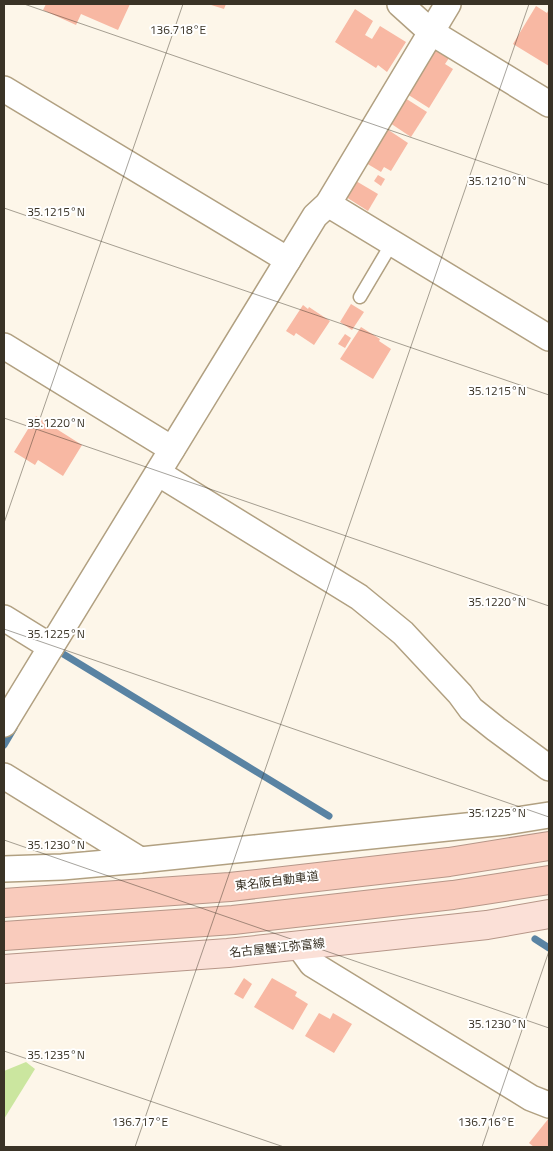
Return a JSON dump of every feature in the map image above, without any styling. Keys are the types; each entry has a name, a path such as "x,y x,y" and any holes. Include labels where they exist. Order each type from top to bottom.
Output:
{"highway":[{"name":"東名阪自動車道","path":"4,902 230,887 449,862 549,846"},
{"path":"4,936 233,920 454,895 549,880"}],"main road":[{"name":"名古屋蟹江弥富線","path":"4,969 299,946 487,925 549,914"}],"street":[{"path":"400,4 431,32 549,104"},
{"path":"4,724 315,216 328,204 448,4"},
{"path":"4,89 288,260"},
{"path":"328,204 549,338"},
{"path":"4,346 172,449"},
{"path":"158,473 359,597 403,633 472,709 549,768"},
{"path":"4,618 51,647"},
{"path":"4,776 140,860"},
{"path":"4,869 62,867 140,860 505,822 549,815"},
{"path":"299,946 312,964 530,1098 549,1105"}],"lane":[{"path":"360,297 392,243"}],"green space":[{"path":"26,1062 35,1069 4,1119 4,1071"}],"building":[{"path":"46,4 130,4 118,30 81,14 76,25 43,10"},
{"path":"208,4 226,4 224,9"},
{"path":"536,6 547,13 549,9 549,66 513,44"},
{"path":"355,9 373,21 365,35 372,39 380,26 406,42 387,72 378,65 376,68 335,42"},
{"path":"434,49 449,58 445,64 453,69 429,108 407,94"},
{"path":"405,98 427,112 411,137 390,123"},
{"path":"387,129 408,143 391,171 384,167 381,172 366,163"},
{"path":"378,175 385,179 381,186 374,181"},
{"path":"356,181 378,194 368,211 346,197"},
{"path":"351,304 364,312 352,330 340,322"},
{"path":"303,305 330,321 314,345 296,333 294,336 286,331"},
{"path":"361,327 380,339 379,341 391,349 373,379 340,359"},
{"path":"345,334 351,338 345,348 338,344"},
{"path":"36,416 82,445 63,476 38,460 35,465 14,452"},
{"path":"244,978 252,984 243,999 234,994"},
{"path":"272,978 297,992 295,996 308,1004 293,1030 254,1007"},
{"path":"319,1013 330,1019 333,1013 352,1024 334,1053 305,1036"},
{"path":"549,1118 549,1147 534,1147 529,1143"}],"waterway":[{"path":"60,652 329,816"},
{"path":"4,745 14,728"},
{"path":"535,939 549,948"}]}
